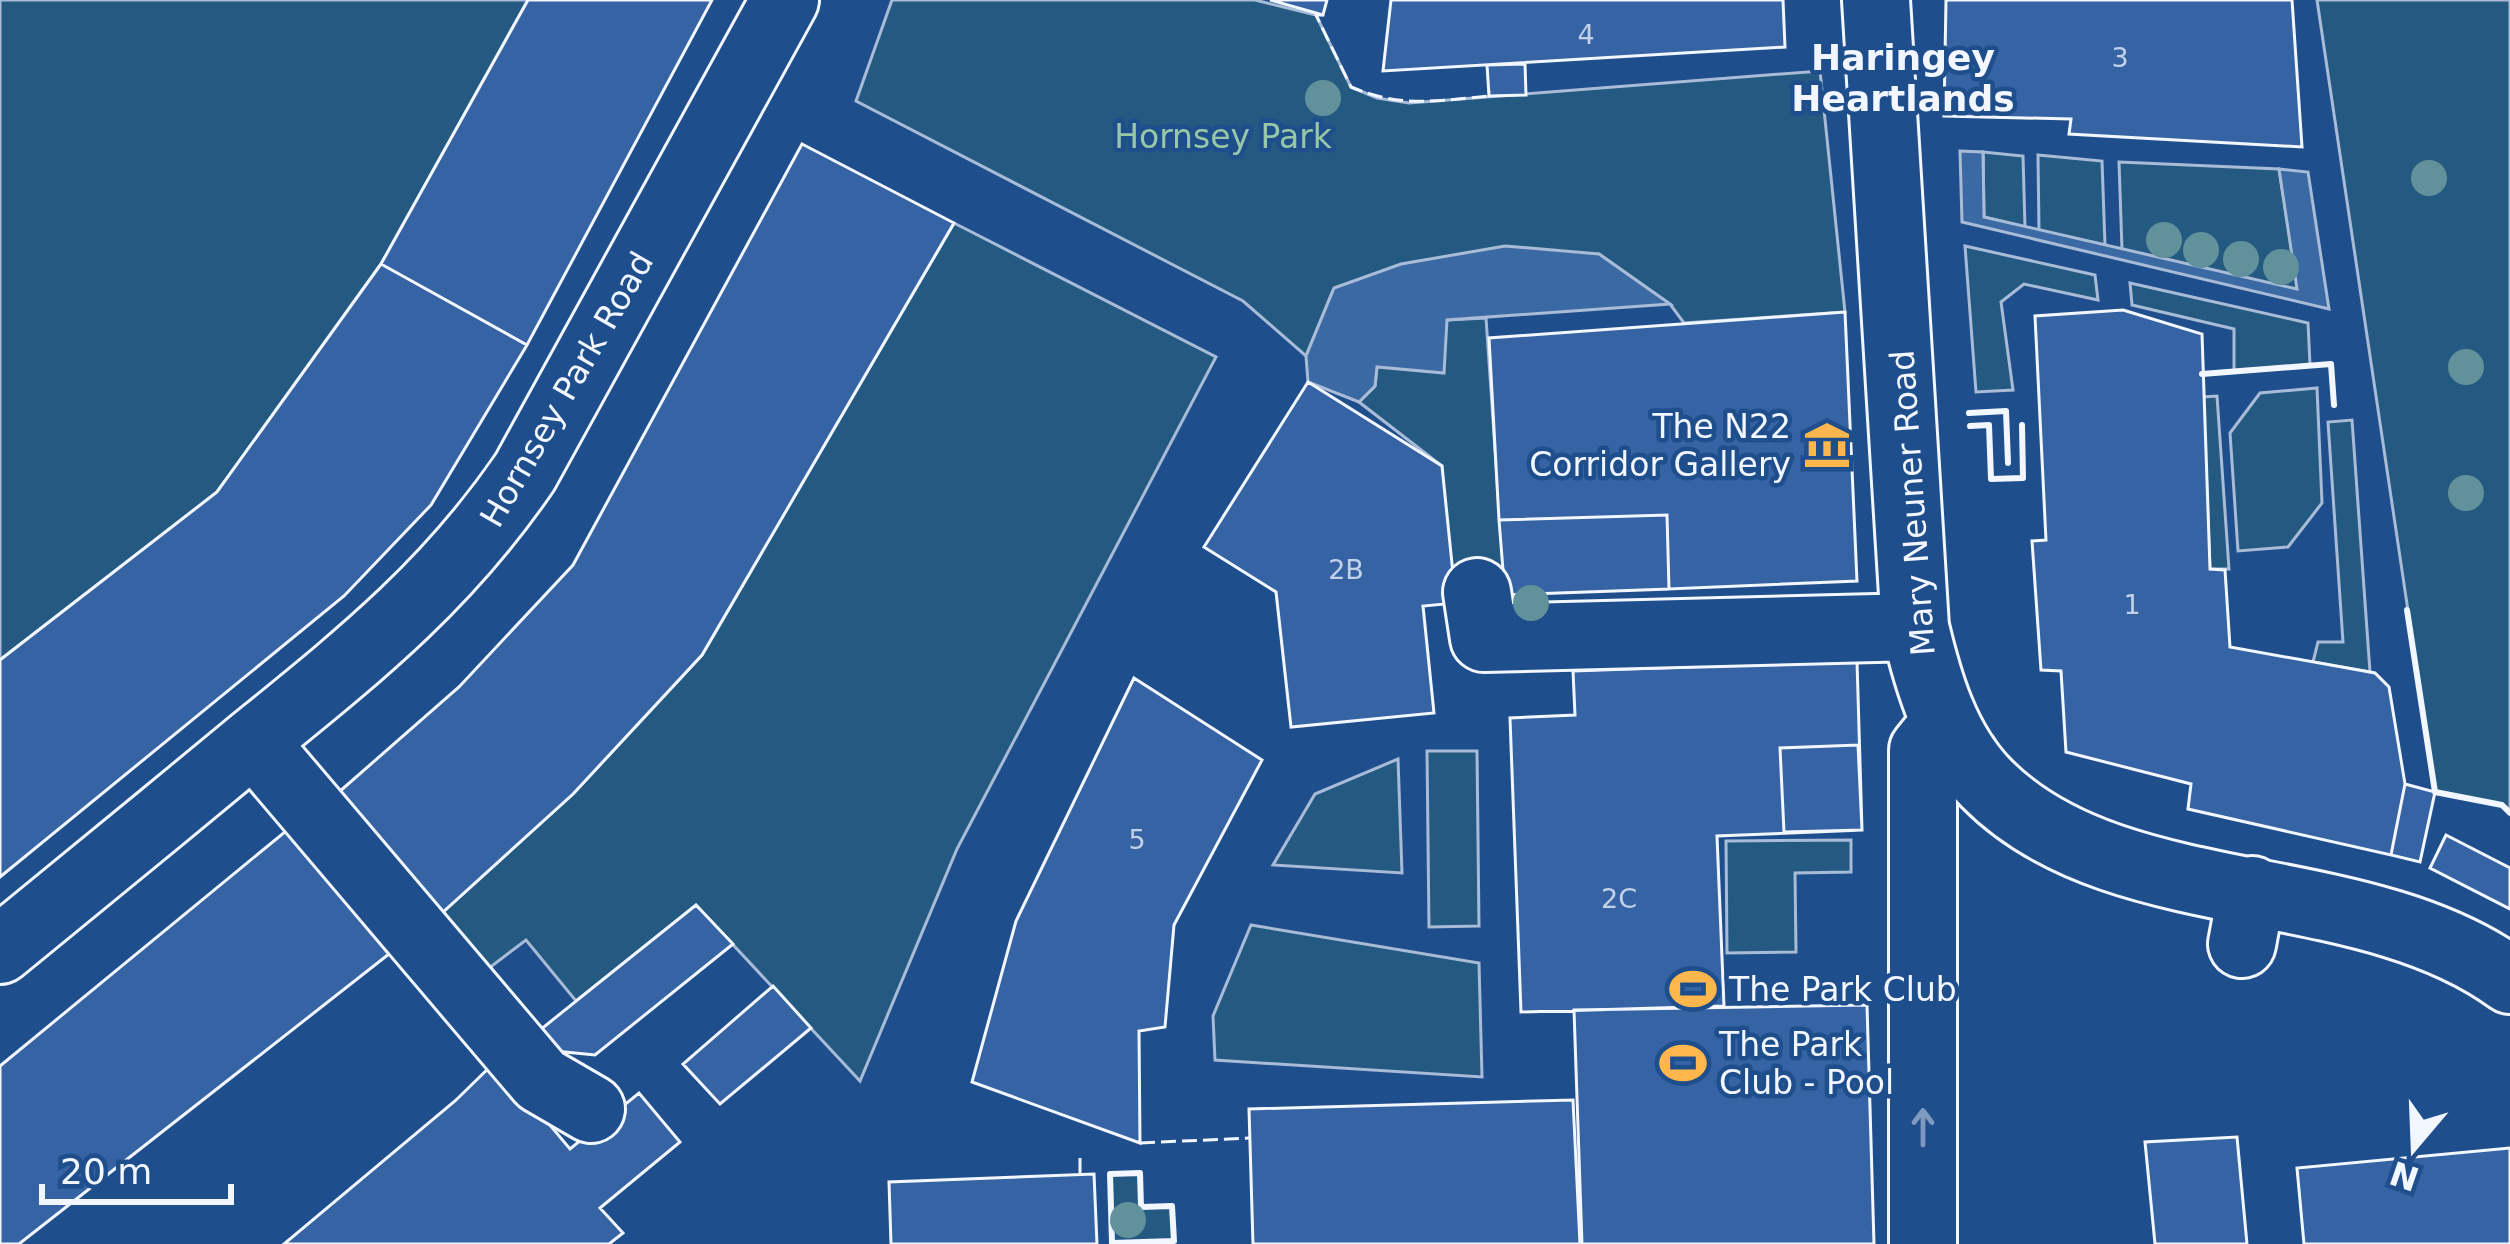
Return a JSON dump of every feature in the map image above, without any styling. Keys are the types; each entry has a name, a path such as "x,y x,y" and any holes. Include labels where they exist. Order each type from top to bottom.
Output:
{"street":[{"name":"Hornsey Park Road","path":"0,950 394,625 485,531 525,472 784,0"},
{"name":"Mary Neuner Road","path":"1876,0 1916,627 1928,685 1966,758 1988,785 2047,829 2087,848 2168,872 2247,917 2411,929 2458,948 2510,980"},
{"path":"1477,592 1484,638 1916,627"},
{"path":"1923,1244 1923,750 1930,740 1942,738 1966,758"},
{"path":"254,742 541,1080 591,1109"}],"green space":[{"path":"0,0 528,0 381,264 217,492 0,660"},
{"name":"Hornsey Park","path":"892,0 1255,0 1316,15 1351,87 1377,98 1409,103 1820,71 1845,312 1684,323 1670,304 1599,254 1332,293 1306,356 1243,301 856,101"},
{"path":"2317,0 2510,0 2510,813 2502,805 2435,792"},
{"path":"1983,152 2023,156 2025,227 1984,217"},
{"path":"2038,155 2102,161 2105,245 2039,231"},
{"path":"2119,162 2279,169 2298,290 2122,250"},
{"path":"954,223 1216,357 957,849 860,1081 696,905 576,1001 526,940 488,969 443,912 573,794 702,655"},
{"path":"1965,246 2095,275 2098,300 2024,284 2001,302 2013,390 1976,392"},
{"path":"2130,283 2308,323 2310,365 2234,372 2234,329 2132,305"},
{"path":"1486,318 1505,595 1448,595 1442,466 1359,402 1375,386 1377,367 1446,320"},
{"path":"2317,388 2322,503 2288,547 2238,551 2230,433 2260,393"},
{"path":"2217,396 2229,569 2210,569 2203,397"},
{"path":"2352,420 2370,672 2313,662 2318,642 2343,642 2328,422"},
{"path":"1427,751 1477,751 1479,926 1429,927"},
{"path":"1398,759 1402,873 1273,865 1315,794"},
{"path":"1851,840 1851,872 1795,873 1796,952 1727,953 1726,841"},
{"path":"1251,925 1479,963 1482,1077 1215,1060 1213,1016"},
{"path":"1140,1173 1141,1206 1172,1206 1174,1241 1112,1243 1110,1174"}],"shaded area":[{"path":"1960,151 1983,152 1984,217 2297,289 2279,169 2308,172 2329,309 1962,222"},
{"path":"1505,246 1599,254 1670,304 1447,320 1444,373 1377,367 1375,386 1359,402 1308,382 1306,356 1334,288 1401,264"}],"building":[{"path":"528,0 712,0 527,345 381,264"},
{"path":"1270,0 1327,0 1323,15"},
{"path":"1391,0 1783,0 1785,47 1383,71"},
{"path":"1946,0 2292,0 2302,147 2069,134 2071,119 1944,116"},
{"path":"1525,64 1526,95 1489,96 1487,65"},
{"path":"802,144 954,223 702,655 573,794 443,912 339,792 459,687 573,565"},
{"path":"381,264 527,345 431,505 344,596 0,877 0,660 217,492"},
{"path":"2123,310 2202,334 2210,569 2225,570 2230,647 2375,673 2389,687 2405,784 2391,855 2188,809 2191,784 2066,752 2061,671 2041,670 2032,541 2046,540 2035,316"},
{"path":"1845,312 1857,581 1669,589 1667,515 1499,520 1489,338"},
{"path":"1308,382 1442,466 1456,603 1423,606 1434,713 1291,727 1276,592 1204,547"},
{"path":"1667,515 1669,589 1505,595 1499,520"},
{"path":"1857,661 1862,830 1717,836 1724,1006 1521,1012 1510,718 1575,715 1573,671"},
{"path":"1134,678 1262,760 1174,925 1165,1027 1139,1031 1140,1143 972,1082 1016,921"},
{"path":"1858,745 1862,830 1784,832 1780,748"},
{"path":"2405,784 2435,792 2420,862 2391,855"},
{"path":"286,831 389,954 19,1244 0,1244 0,1066"},
{"path":"2446,835 2510,868 2510,909 2430,868"},
{"path":"696,905 733,944 595,1055 555,1051 540,1030"},
{"path":"773,986 811,1028 720,1104 683,1064"},
{"path":"1867,1005 1874,1244 1582,1244 1574,1010"},
{"path":"496,1061 570,1149 639,1093 680,1142 600,1208 623,1233 609,1244 284,1244 455,1101"},
{"path":"1573,1100 1580,1244 1253,1244 1249,1109"},
{"path":"2237,1137 2247,1244 2155,1244 2145,1142"},
{"path":"2510,1148 2510,1244 2304,1244 2297,1168"},
{"path":"1094,1174 1097,1244 891,1244 889,1182"}],"fence":[{"path":"1323,15 1316,15 1351,87 1386,98 1419,101 1489,96 1489,91"},
{"path":"1140,1143 1250,1138"},
{"path":"1080,1158 1080,1174"}],"wall":[{"path":"2202,374 2331,364 2334,405"},
{"path":"1969,413 2006,411 2008,463"},
{"path":"1970,426 1989,425 1991,479 2023,478 2022,425"},
{"path":"2407,610 2435,792 2502,805 2510,813"},
{"path":"1140,1173 1141,1207 1172,1206 1174,1241 1112,1243 1110,1174 1140,1173"}],"place":[{"name":"The N22 Corridor Gallery","path":"1827,445"},
{"name":"The Park Club","path":"1693,989"},
{"name":"The Park Club - Pool","path":"1683,1063"}],"district":[{"name":"Haringey Heartlands","path":"1903,78"}]}
